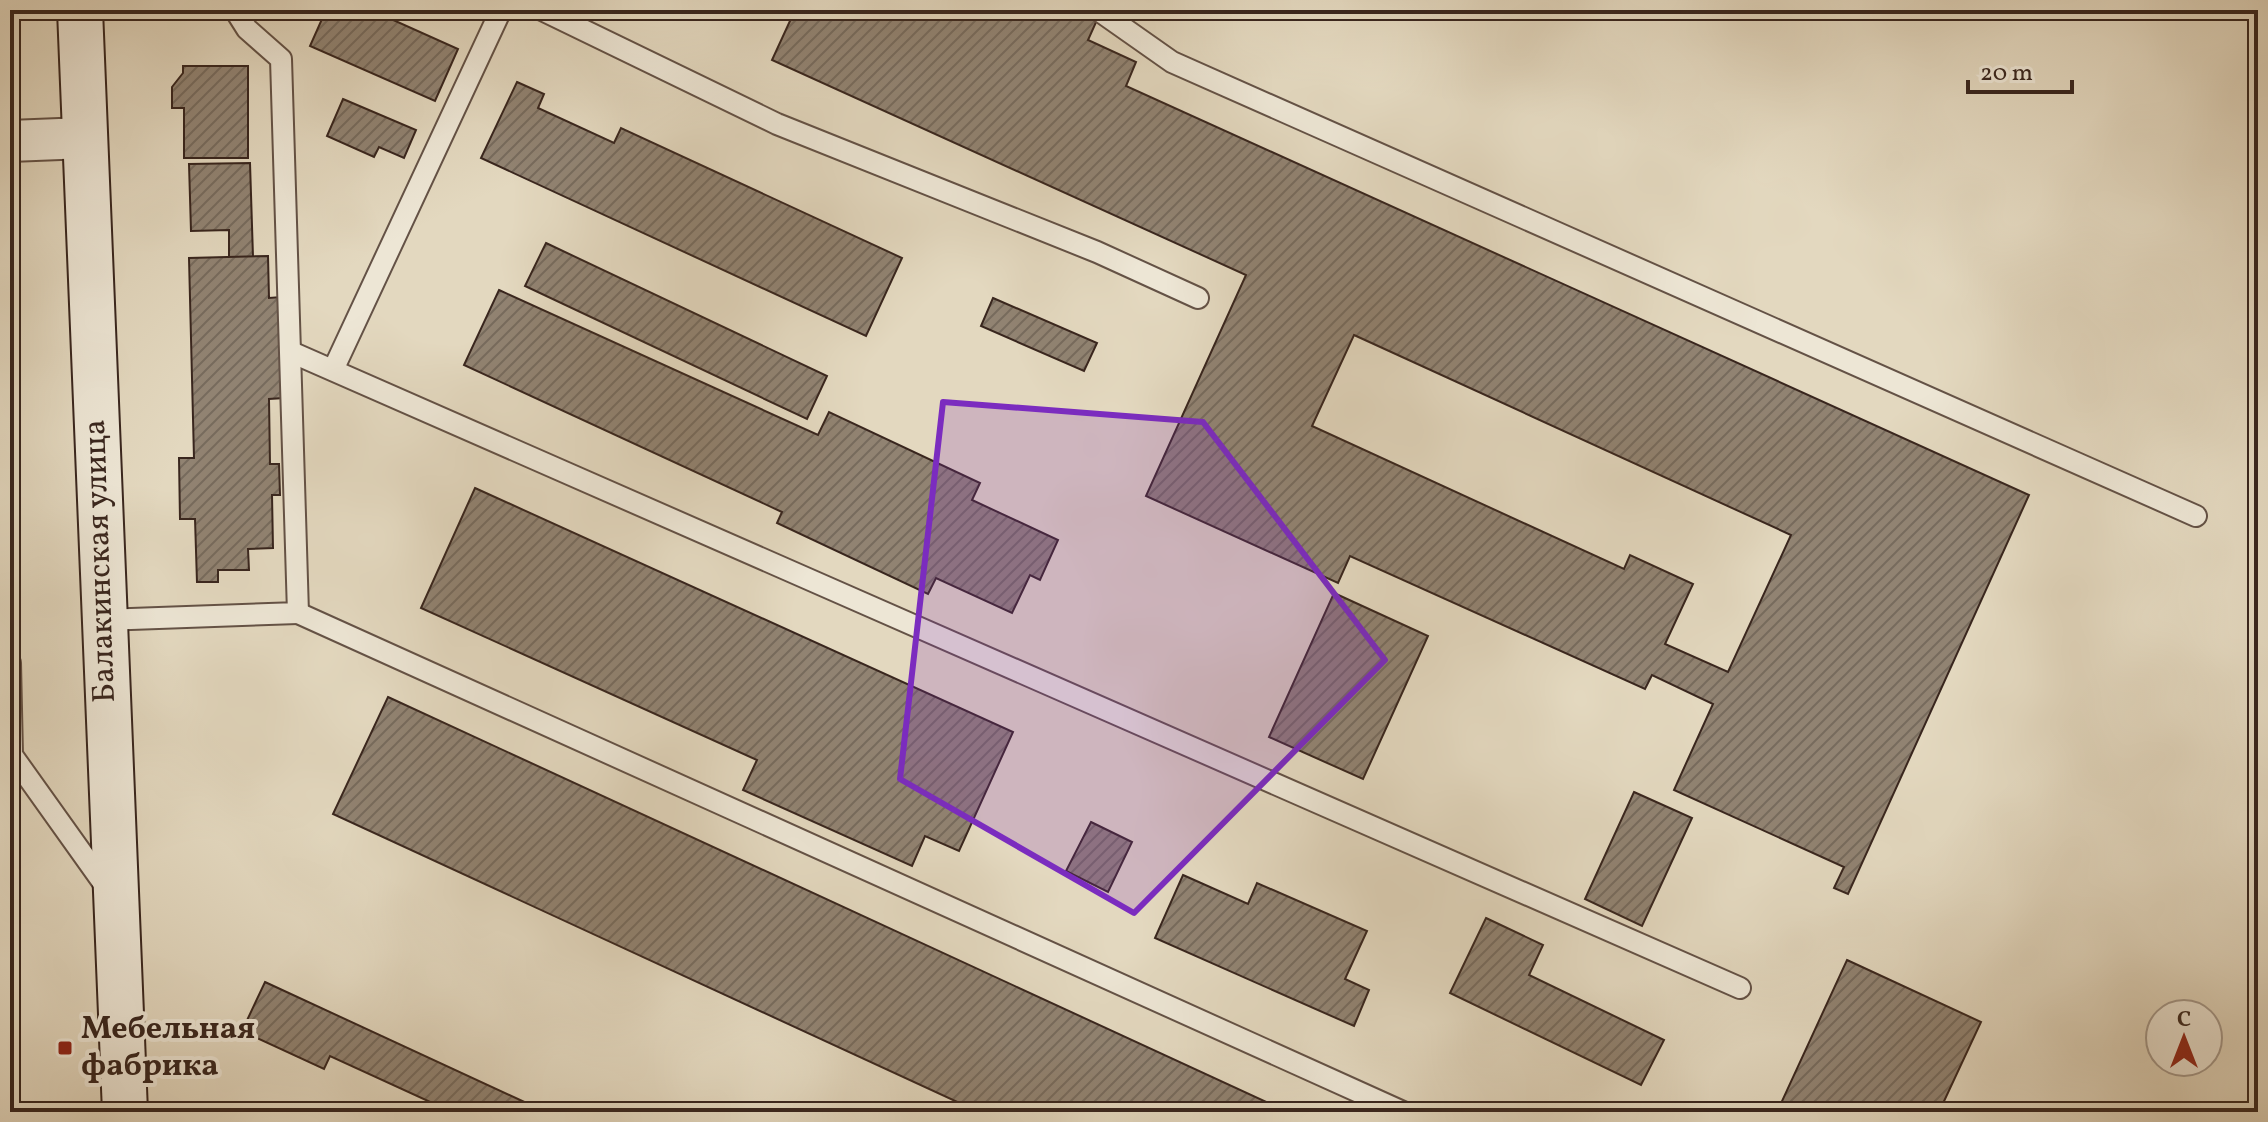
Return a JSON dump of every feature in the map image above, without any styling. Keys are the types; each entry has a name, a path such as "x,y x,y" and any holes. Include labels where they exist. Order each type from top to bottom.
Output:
{"main road":[{"name":"Балакинская улица","path":"80,10 103,620 119,904 125,1112"}],"street":[{"path":"10,141 85,138"}],"lane":[{"path":"235,10 247,29 281,59 298,613"},
{"path":"333,370 501,10"},
{"path":"542,10 777,124 1097,252 1198,298"},
{"path":"1098,10 1172,62 2196,516"},
{"path":"291,352 1740,988"},
{"path":"103,620 298,613 1403,1112"},
{"path":"10,663 11,755 119,904"}],"highlighted area":[{"path":"943,402 1203,422 1385,660 1134,913 900,779"}],"building":[{"path":"326,10 371,10 458,49 435,101 310,46"},
{"path":"795,10 1075,10 1097,20 1088,40 1136,62 1126,86 2029,495 1848,894 1834,888 1844,867 1674,790 1713,704 1652,675 1645,689 1350,556 1338,583 1146,496 1246,275 772,60","holes":["1354,335 1791,535 1728,672 1665,644 1693,584 1630,555 1624,569 1312,426"]},
{"path":"183,66 248,66 248,158 184,158 184,108 172,108 172,87 183,73"},
{"path":"517,82 544,94 538,108 614,143 621,128 902,258 866,336 481,158"},
{"path":"343,99 416,130 404,158 379,147 374,157 327,136"},
{"path":"250,163 253,257 229,257 229,230 191,231 189,164"},
{"path":"546,243 827,376 807,419 525,286"},
{"path":"268,256 269,298 281,297 284,398 269,399 270,464 279,464 280,495 272,495 273,548 248,549 249,570 218,570 218,582 197,582 195,519 180,519 179,458 194,458 189,258"},
{"path":"499,290 818,435 829,412 980,483 972,500 1058,540 1040,580 1030,575 1012,613 936,578 928,594 777,523 782,512 464,365"},
{"path":"993,298 1097,343 1084,371 981,326"},
{"path":"475,488 1013,732 959,851 925,836 912,866 743,790 757,760 421,608"},
{"path":"1334,593 1428,636 1363,779 1269,737"},
{"path":"388,697 1288,1112 979,1112 333,814"},
{"path":"1634,792 1692,818 1642,926 1585,899"},
{"path":"1091,822 1132,842 1108,892 1066,871"},
{"path":"1183,875 1248,904 1257,883 1367,931 1345,979 1369,990 1354,1026 1155,938"},
{"path":"1486,918 1543,945 1529,975 1664,1040 1641,1085 1450,993"},
{"path":"1847,960 1981,1022 1939,1112 1777,1112"},
{"path":"265,982 546,1112 452,1112 330,1056 324,1069 242,1031"}],"place":[{"name":"Мебельная фабрика","path":"65,1048"}]}
